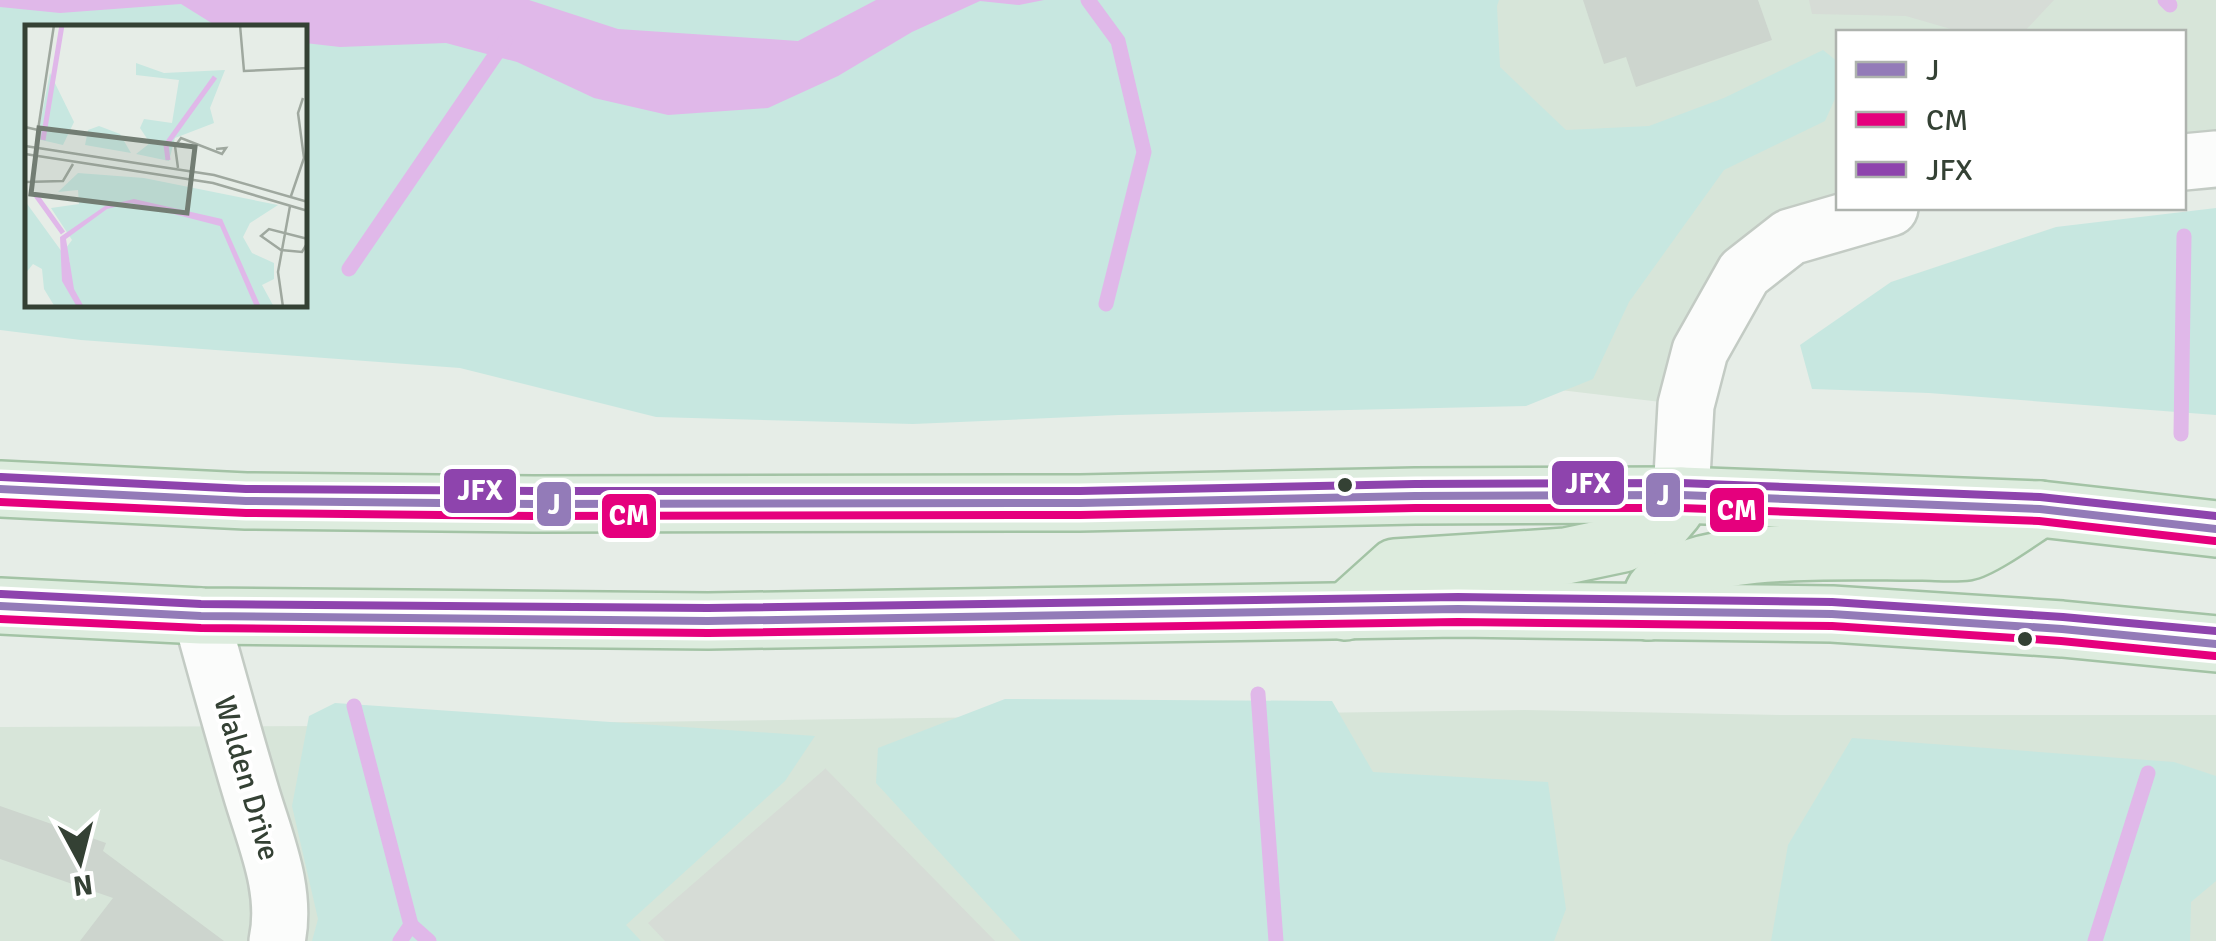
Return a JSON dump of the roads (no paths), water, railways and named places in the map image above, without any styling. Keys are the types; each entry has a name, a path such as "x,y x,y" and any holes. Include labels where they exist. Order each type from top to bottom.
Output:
{"highway":[{"path":"0,490 246,501 534,504 1080,503 1681,494 2040,510 2216,529"},
{"path":"1345,612 1395,567 1566,556 1624,544 1664,522 1681,494"},
{"path":"1648,612 1654,591 1664,582 1687,568 1717,560 1818,553 1971,552 2040,510"},
{"path":"0,606 200,616 708,621 1458,610 1832,614 2216,644"}],"street":[{"path":"2186,162 2216,159"},
{"path":"1681,494 1686,405 1700,351 1744,273 1790,237 1883,210"},
{"name":"Walden Drive","path":"200,616 271,854 278,891 277,941"}],"waterway":[{"path":"1088,0 1118,41 1144,152 1106,304"},
{"path":"2165,0 2170,5"},
{"path":"349,269 505,41"},
{"path":"2181,434 2184,236"},
{"path":"1258,694 1276,941"},
{"path":"354,706 411,925 400,941"},
{"path":"2095,941 2148,773"},
{"path":"411,925 429,941"}]}
